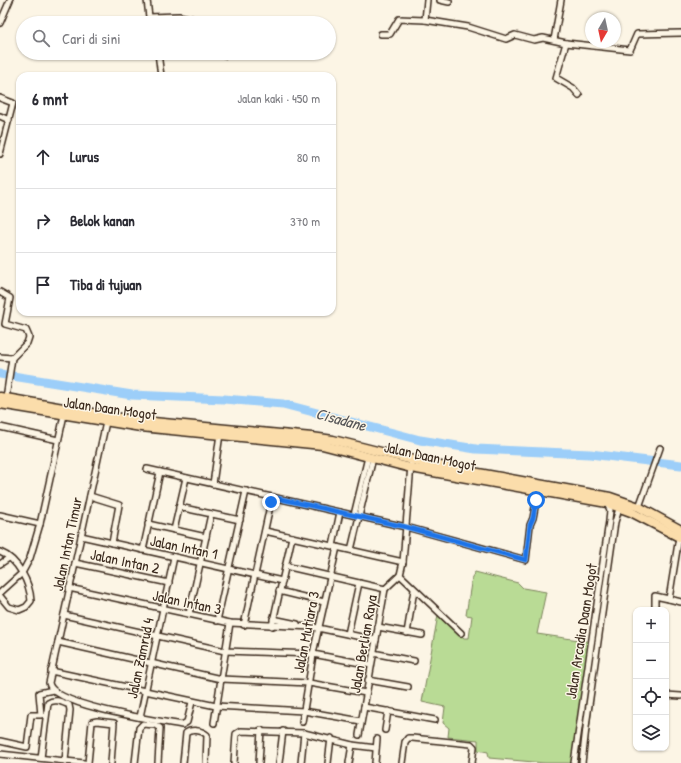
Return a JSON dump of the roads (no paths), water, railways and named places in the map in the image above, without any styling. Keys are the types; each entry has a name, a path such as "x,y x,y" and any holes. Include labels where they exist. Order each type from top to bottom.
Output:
{"highway":[{"name":"Jalan Daan Mogot","path":"3,398 64,416 106,422 322,445 371,457 538,491 607,503 623,508 680,535"},
{"name":"Jalan Daan Mogot","path":"3,398 132,420 312,436 339,442 411,465 610,497 639,507 680,535"}],"street":[{"path":"0,23 10,0"},
{"path":"147,0 149,16"},
{"path":"425,20 427,0"},
{"path":"440,0 449,2"},
{"path":"554,40 560,0"},
{"path":"380,34 390,34 398,20 425,20 468,27 507,39 514,35 534,40 542,38 566,43 630,50 637,34 681,33"},
{"path":"566,43 556,78 573,88 579,95"},
{"path":"159,60 161,72"},
{"path":"0,98 13,103 0,154"},
{"path":"0,116 9,120"},
{"path":"0,292 10,298 3,324 29,332 27,342 11,360 3,398"},
{"path":"0,357 11,360"},
{"path":"0,552 9,558 22,573 30,591 31,601 26,607 19,610 9,607 0,595 22,573 30,558 40,524 64,416"},
{"name":"Jalan Intan Timur","path":"51,671 106,422"},
{"path":"0,427 58,440"},
{"path":"213,484 220,434"},
{"path":"639,507 660,448"},
{"path":"351,550 356,516 371,457"},
{"path":"385,589 400,575 403,562 411,465"},
{"path":"147,469 406,527 526,560 530,525 538,491"},
{"path":"143,550 160,472"},
{"path":"174,530 186,478"},
{"path":"217,621 246,491"},
{"path":"90,496 119,505 112,543"},
{"path":"244,624 272,497"},
{"name":"Jalan Arcadia Daan Mogot","path":"574,763 609,521 610,510 607,503"},
{"path":"179,507 240,520"},
{"name":"Jalan Arcadia Daan Mogot","path":"582,763 615,522 618,512 623,508"},
{"name":"Jalan Mutiara 3","path":"302,722 318,628 330,577 340,512"},
{"path":"0,514 40,524"},
{"path":"189,614 211,514"},
{"path":"148,524 206,537"},
{"path":"265,531 403,562"},
{"path":"669,599 680,535"},
{"name":"Jalan Intan 1","path":"81,536 282,581"},
{"path":"272,626 292,537"},
{"name":"Jalan Zamrud 4","path":"140,717 174,557"},
{"path":"0,564 9,558"},
{"name":"Jalan Intan 2","path":"75,563 169,583"},
{"name":"Jalan Berlian Raya","path":"285,566 385,589 359,735"},
{"path":"400,575 414,590 461,632"},
{"path":"348,634 359,583"},
{"name":"Jalan Intan 3","path":"69,588 217,621 302,627"},
{"path":"407,633 414,590"},
{"path":"279,591 324,602"},
{"path":"655,607 655,596 681,602"},
{"path":"64,615 225,651 313,654 371,665"},
{"path":"273,619 302,627 318,628 376,640"},
{"path":"214,723 230,623"},
{"path":"378,627 422,635"},
{"path":"58,642 221,679 309,683 366,693"},
{"path":"373,653 414,660"},
{"path":"0,741 27,747 31,715 41,715 39,693 53,690 48,683 51,671 216,706 304,711 361,721"},
{"path":"368,680 408,687"},
{"name":"Jalan Zamrud 4","path":"53,690 86,706 185,725 192,702"},
{"path":"669,695 681,696"},
{"path":"42,758 48,703 52,700 62,702 69,706 70,710 65,761"},
{"path":"364,707 435,720"},
{"path":"385,730 388,711"},
{"path":"88,763 92,722 97,721 114,723 111,763"},
{"path":"135,763 139,728 143,724 155,725 160,728 158,763"},
{"path":"183,763 186,733 190,730 204,732 208,735 206,763"},
{"path":"259,763 262,730"},
{"path":"234,763 236,734 241,731 262,730 304,733 331,738 352,745 376,748"},
{"path":"279,763 283,731"},
{"path":"301,763 304,733"},
{"path":"328,763 331,738"},
{"path":"402,763 405,742 408,738 473,745 472,763"},
{"path":"375,763 377,739"},
{"path":"349,763 352,745"},
{"path":"0,754 84,763"}],"waterway":[{"name":"Cisadane","path":"0,374 132,395 224,399 283,404 420,440 476,449 590,454 681,465"}]}
